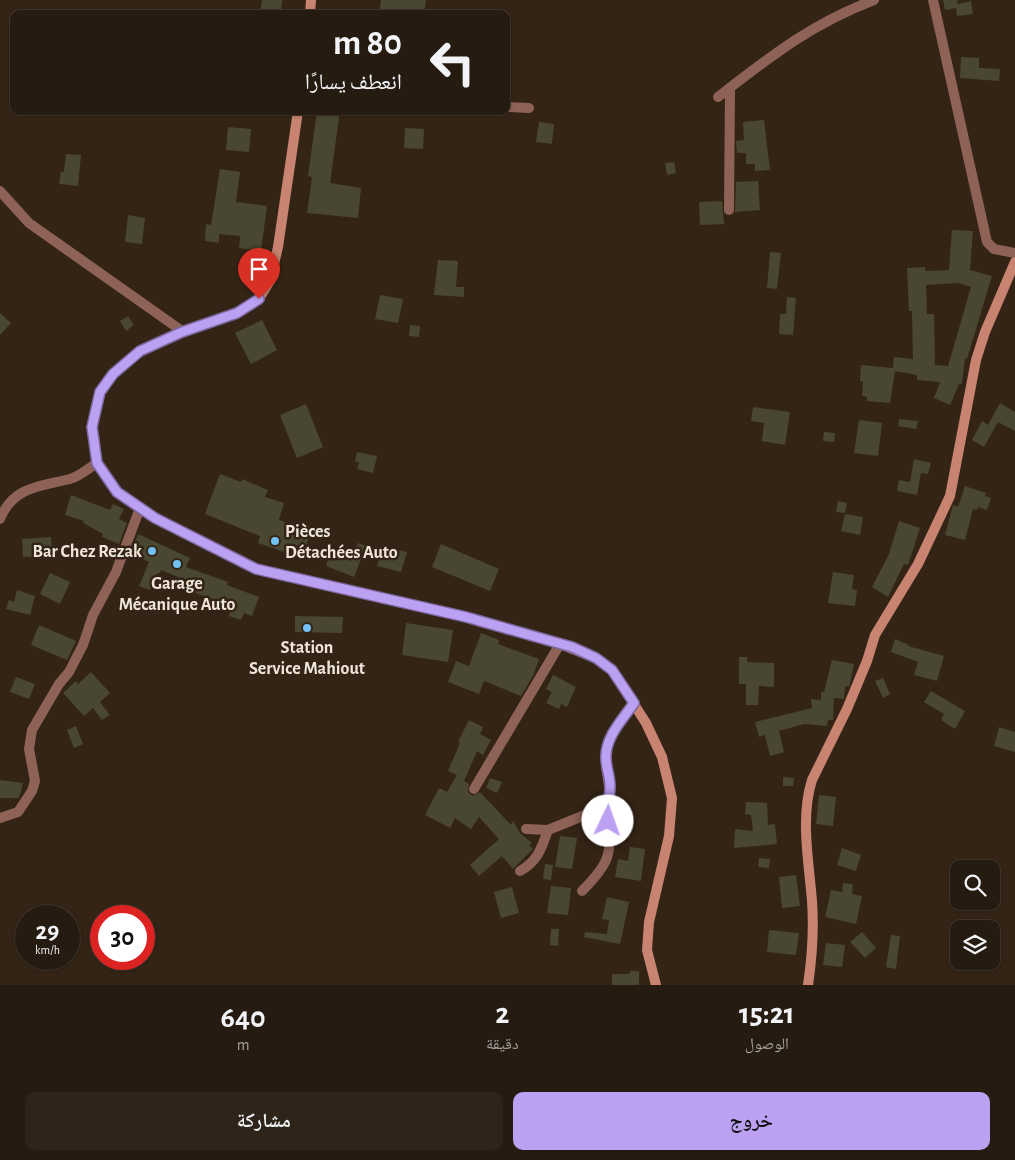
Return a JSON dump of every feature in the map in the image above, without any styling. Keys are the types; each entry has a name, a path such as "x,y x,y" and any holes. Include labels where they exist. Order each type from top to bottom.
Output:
{"main road":[{"path":"297,115 278,247 270,281 259,299 237,313 182,332 140,351 113,374 100,392 92,427 97,463 117,492 140,508 155,518 256,569 466,617 560,644 596,658 612,670 634,703 662,757 672,798 669,836 649,922 647,950 656,985"},
{"path":"808,985 812,936 807,860 806,797 812,780 864,669 875,635 918,564 950,496 976,360 985,332 1015,262"}],"street":[{"path":"718,97 786,44 841,13 874,0"},
{"path":"934,0 987,242 994,248 1015,253"},
{"path":"729,210 730,88"},
{"path":"510,107 529,108"},
{"path":"0,191 29,224 182,332"},
{"path":"0,519 18,495 39,484 73,478 97,463"},
{"path":"0,818 18,812 32,792 35,781 29,750 32,730 59,684 69,672 83,645 93,615 116,572 140,508"},
{"path":"474,789 560,644"},
{"path":"582,891 600,873 607,861 609,836 607,806 610,785 606,756 607,746 612,734 634,703"},
{"path":"526,828 548,830 570,823 607,806"},
{"path":"520,871 538,857 548,830"}],"building":[{"path":"262,0 282,0 281,10 261,10"},
{"path":"381,0 426,0 425,10 380,10"},
{"path":"943,0 957,0 958,4 971,1 973,14 957,16 956,8 945,10"},
{"path":"961,57 979,58 979,68 1000,69 999,81 960,78"},
{"path":"316,115 339,115 330,183 361,188 358,218 307,213 312,177 308,176"},
{"path":"764,120 770,170 755,171 755,164 746,164 746,153 737,153 736,141 744,140 743,122"},
{"path":"539,122 554,124 552,144 536,142"},
{"path":"228,127 251,129 249,152 226,150"},
{"path":"405,128 424,129 423,149 404,148"},
{"path":"66,154 81,155 78,186 59,184 61,172 64,172"},
{"path":"674,162 676,173 667,175 665,163"},
{"path":"220,169 240,172 236,202 267,206 261,251 239,248 240,236 219,234 219,243 205,241 206,224 211,225"},
{"path":"758,181 760,210 735,212 736,182"},
{"path":"722,201 724,224 700,225 699,202"},
{"path":"128,215 145,218 142,244 125,242"},
{"path":"952,230 973,231 970,270 992,276 967,359 965,358 962,384 959,384 950,405 934,398 940,382 917,380 917,375 895,371 890,403 867,401 867,397 862,396 863,381 860,381 861,365 893,368 894,357 913,359 912,311 909,311 907,268 925,267 925,271 949,270","holes":["959,283 971,287 948,366 935,365 934,314 927,314 926,285"]},
{"path":"770,252 781,253 777,289 767,288"},
{"path":"438,260 458,261 456,287 464,287 464,297 434,295"},
{"path":"380,295 403,299 398,323 375,319"},
{"path":"787,297 796,298 793,335 779,334 780,314 786,314"},
{"path":"0,313 11,323 0,335"},
{"path":"128,316 134,325 126,331 120,321"},
{"path":"262,320 277,350 251,364 235,333"},
{"path":"410,325 420,326 419,337 409,336"},
{"path":"1000,403 1015,412 1015,431 998,422 984,447 972,440 982,421 988,425"},
{"path":"306,404 323,447 297,458 280,415"},
{"path":"753,407 790,412 785,445 762,441 764,423 751,421"},
{"path":"899,419 918,421 916,429 898,426"},
{"path":"859,420 882,423 878,456 854,453"},
{"path":"824,432 835,433 834,442 823,441"},
{"path":"357,452 377,456 373,473 357,469 359,462 355,462"},
{"path":"914,459 931,463 928,474 921,473 917,495 897,491 899,480 910,482"},
{"path":"220,474 241,482 242,479 268,490 265,497 284,503 279,520 311,531 302,558 258,543 260,536 205,514"},
{"path":"965,486 986,493 985,496 991,498 987,510 978,507 977,510 973,509 965,540 945,535 953,505 958,507"},
{"path":"71,495 110,510 113,504 124,509 119,519 127,523 119,544 102,537 103,534 83,523 84,521 65,515"},
{"path":"838,501 847,503 845,513 836,512"},
{"path":"845,514 863,517 860,535 841,531"},
{"path":"899,521 920,528 908,565 904,564 888,597 872,587 889,554"},
{"path":"138,534 190,558 186,567 228,582 227,585 259,597 252,616 244,613 241,620 229,616 232,606 187,590 190,582 161,570 150,590 139,586 149,562 133,554 134,550 132,549"},
{"path":"51,537 52,556 23,557 22,539"},
{"path":"358,543 366,546 354,577 326,566 330,554 340,558 343,551 353,555"},
{"path":"441,544 499,569 490,591 432,567"},
{"path":"383,546 407,552 401,572 377,566"},
{"path":"833,572 854,575 852,589 857,590 855,606 828,603"},
{"path":"50,573 70,582 60,604 40,594"},
{"path":"17,590 35,596 30,615 6,609 9,600 14,602"},
{"path":"295,616 343,617 342,633 295,632"},
{"path":"406,623 453,630 448,662 402,655"},
{"path":"39,625 76,641 67,660 31,645"},
{"path":"481,633 499,640 498,644 539,659 533,676 521,696 484,681 479,694 448,682 456,661 469,666"},
{"path":"895,639 908,646 944,656 937,681 914,675 918,662 891,652"},
{"path":"739,657 747,657 747,662 774,663 774,687 759,686 758,705 746,705 746,684 739,684"},
{"path":"832,660 854,664 849,687 845,686 844,699 834,698 833,720 828,720 827,726 804,724 779,731 784,752 770,756 765,735 759,737 755,722 812,708 811,699 821,700 821,692 824,692"},
{"path":"91,672 110,693 100,702 110,715 102,720 93,708 84,716 63,693 76,681 78,684"},
{"path":"553,675 576,687 567,707 561,704 559,709 546,703 552,692 546,689"},
{"path":"16,677 35,684 29,699 10,692"},
{"path":"883,678 890,694 883,698 875,681"},
{"path":"931,691 965,711 955,729 941,720 944,714 924,702"},
{"path":"469,720 483,727 480,734 491,740 483,755 477,751 464,781 469,784 468,792 473,796 480,792 511,825 513,821 520,833 532,843 529,845 533,849 513,869 502,856 479,876 470,865 499,839 479,817 471,829 455,818 450,828 425,815 439,788 447,792 457,775 448,771 460,743 458,742"},
{"path":"76,726 83,744 74,748 67,730"},
{"path":"999,727 1015,732 1015,752 994,746"},
{"path":"783,777 794,778 793,786 783,786"},
{"path":"490,778 502,782 497,793 486,788"},
{"path":"0,780 23,783 19,798 0,798"},
{"path":"819,795 836,797 833,826 816,824"},
{"path":"746,802 767,803 768,825 775,824 777,844 734,848 735,829 753,831 751,815 745,814"},
{"path":"560,836 577,838 572,869 555,867"},
{"path":"630,847 645,849 641,881 615,877 618,859 628,861"},
{"path":"842,848 861,855 856,871 837,865"},
{"path":"759,858 770,859 769,868 758,867"},
{"path":"545,864 553,865 551,880 543,879"},
{"path":"796,875 800,906 782,908 779,877"},
{"path":"843,883 853,884 852,894 862,896 856,924 825,917 831,890 842,892"},
{"path":"551,886 571,888 568,915 547,913"},
{"path":"512,887 519,913 501,918 494,892"},
{"path":"607,897 629,902 620,944 584,937 585,932 607,934 609,920 602,919"},
{"path":"551,929 559,929 558,946 550,945"},
{"path":"769,930 799,933 796,955 767,952"},
{"path":"862,932 876,948 865,958 850,942"},
{"path":"891,935 900,936 896,969 886,967"},
{"path":"826,943 845,945 842,967 823,965"},
{"path":"630,971 639,971 639,985 612,985 612,974 630,974"}],"place":[{"name":"Pièces Détachées Auto","path":"275,541"},
{"name":"Bar Chez Rezak","path":"152,551"},
{"name":"Garage Mécanique Auto","path":"177,564"},
{"name":"Station Service Mahiout","path":"307,628"}],"route":[{"path":"259,299 237,313 182,332 140,351 113,374 100,392 92,427 97,463 117,492 155,518 256,569 286,578 466,617 572,647 596,658 612,670 634,703 612,734 607,746 606,766 610,785 610,796 607,806 608,821"}]}
